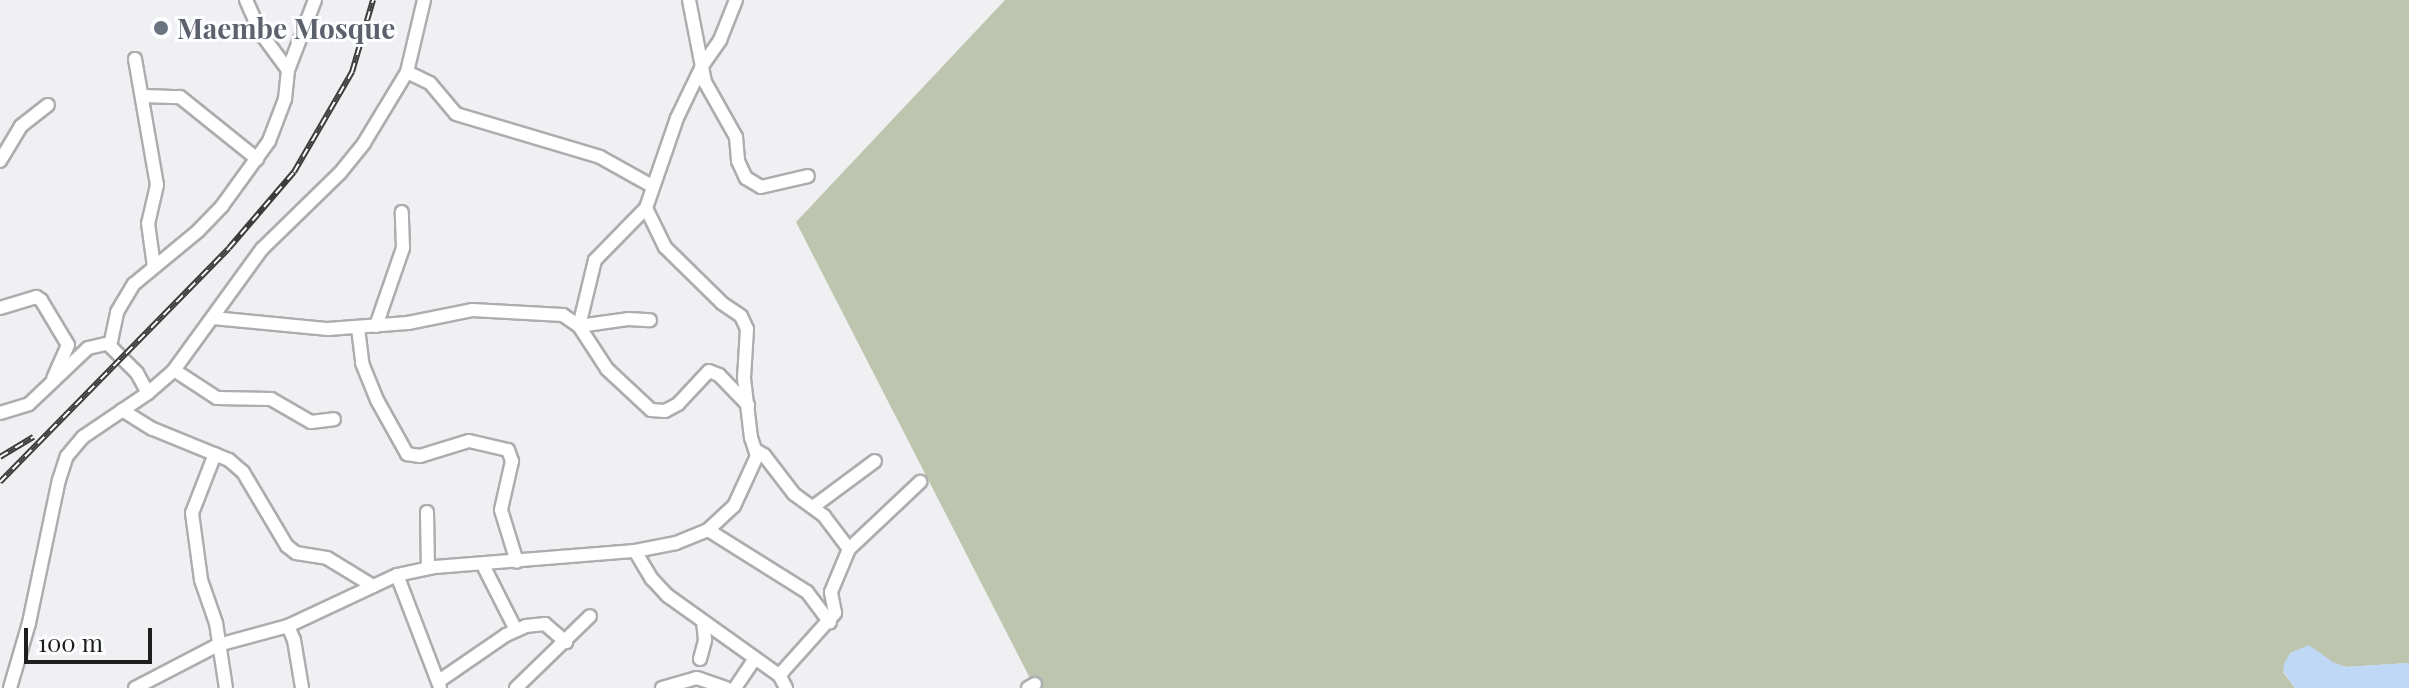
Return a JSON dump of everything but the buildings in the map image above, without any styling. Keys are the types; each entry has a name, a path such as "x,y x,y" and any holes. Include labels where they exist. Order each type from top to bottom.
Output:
{"street":[{"path":"246,0 260,32 288,70"},
{"path":"109,343 117,312 134,284 198,231 257,159 277,126 285,99 288,70 315,0"},
{"path":"10,688 32,611 63,466 83,437 148,393 174,370 262,249 340,173 364,143 407,72 424,0"},
{"path":"689,0 710,96 736,137 738,161 746,178 761,187 808,176"},
{"path":"579,326 595,260 646,208 652,186 702,66 720,40 736,0"},
{"path":"135,59 157,185 147,235 154,267"},
{"path":"407,72 430,83 456,114 600,157 652,186"},
{"path":"143,96 180,97 257,159"},
{"path":"0,161 21,126 48,105"},
{"path":"135,688 218,645 288,626 397,575 428,568 635,551 676,543 708,530 738,500 757,459 751,438 744,366 749,340 743,320 665,247 646,208"},
{"path":"376,326 403,248 402,212"},
{"path":"0,308 36,297 41,300 68,345 53,378"},
{"path":"213,318 261,320 311,328 358,328 472,310 563,315 579,326 607,369 651,410 665,411 678,404 709,371 719,375 749,405"},
{"path":"579,326 628,319 650,320"},
{"path":"358,328 362,363 377,400 407,454 420,456 469,441 508,450 512,461 501,510 517,562"},
{"path":"0,413 29,404 88,348 109,343"},
{"path":"109,343 137,373 148,393"},
{"path":"174,370 217,398 261,397 271,399 311,422 334,419"},
{"path":"122,410 153,429 229,460 243,472 287,546 296,553 327,558 373,586"},
{"path":"757,451 764,455 794,494 813,507 849,549"},
{"path":"215,454 192,513 201,580 216,623 226,688"},
{"path":"813,507 875,461"},
{"path":"780,676 830,622 836,609 831,592 849,549 920,482"},
{"path":"427,512 428,568"},
{"path":"708,530 807,592 830,622"},
{"path":"635,551 658,586 754,660 780,676 786,688"},
{"path":"483,565 516,630"},
{"path":"397,575 440,685 516,630 545,624 566,642"},
{"path":"516,688 590,616"},
{"path":"700,659 705,640 703,622"},
{"path":"288,626 302,688"},
{"path":"735,688 754,660"},
{"path":"662,688 697,678 726,688"}],"green space":[{"path":"1005,0 2409,0 2409,663 2346,667 2334,663 2283,672 2295,688 1035,688 796,222"}],"water":[{"path":"2309,645 2334,663 2346,667 2409,663 2409,688 2295,688 2283,671 2284,664 2290,653"}],"railway":[{"path":"0,482 229,248 294,172 352,72 373,0"},
{"path":"0,457 33,437"}],"place":[{"name":"Maembe Mosque","path":"161,28"}]}
